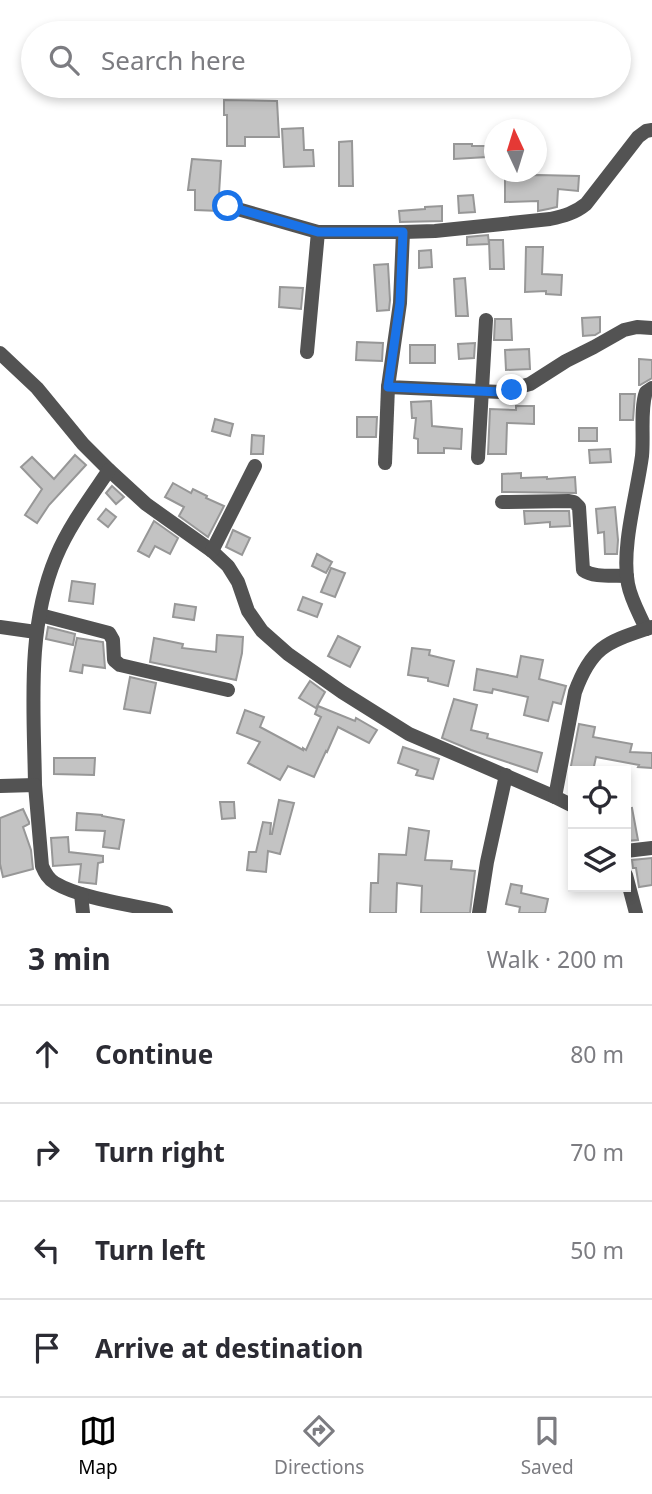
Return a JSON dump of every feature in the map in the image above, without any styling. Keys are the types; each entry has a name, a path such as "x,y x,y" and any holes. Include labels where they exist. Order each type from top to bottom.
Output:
{"street":[{"path":"228,206 318,232 435,231 550,219 566,216 586,204 638,137 652,130"},
{"path":"307,352 318,232"},
{"path":"386,463 388,387 400,303 403,232"},
{"path":"478,458 486,320"},
{"path":"388,387 501,392 530,384 624,330 652,328"},
{"path":"0,353 37,388 83,444 109,470 146,504 212,551 228,566 238,582 248,611 262,631 288,654 409,734 568,804"},
{"path":"555,797 580,676 595,653 613,641 649,628 630,592 627,576 629,531 644,436 644,400 646,392 652,388"},
{"path":"212,551 255,466"},
{"path":"109,470 72,526 56,558 36,632 33,678 35,785 42,866 45,874 54,883 81,894 166,913"},
{"path":"502,502 575,502 579,507 583,570 593,575 627,576"},
{"path":"40,615 110,633 114,660 120,665 228,690"},
{"path":"0,627 36,632"},
{"path":"480,913 487,862 506,775"},
{"path":"0,786 35,785"},
{"path":"631,850 652,848"},
{"path":"630,892 636,913"},
{"path":"81,894 83,913"}],"building":[{"path":"224,100 277,101 279,137 245,137 245,146 227,146"},
{"path":"303,128 304,150 313,150 314,166 284,167 282,129"},
{"path":"352,141 353,186 339,186 339,142"},
{"path":"454,144 484,146 484,157 454,159"},
{"path":"192,159 221,161 219,211 195,210 195,190 188,190"},
{"path":"547,175 579,176 578,191 558,189 557,207 538,211 538,201 505,202 505,182 547,182"},
{"path":"473,195 475,212 459,213 458,196"},
{"path":"442,206 442,221 400,222 399,211"},
{"path":"488,235 489,244 467,245 467,237"},
{"path":"489,240 503,240 504,269 490,269"},
{"path":"526,247 543,247 542,274 562,275 561,295 546,294 546,291 525,292"},
{"path":"431,250 432,267 419,268 419,251"},
{"path":"388,264 389,310 377,311 374,265"},
{"path":"465,278 468,316 456,316 454,279"},
{"path":"280,287 303,288 301,309 279,307"},
{"path":"600,317 600,332 583,336 582,318"},
{"path":"495,319 511,319 512,340 494,340"},
{"path":"357,342 383,343 382,361 356,360"},
{"path":"475,343 474,358 459,359 458,344"},
{"path":"410,345 435,345 435,363 410,363"},
{"path":"529,349 530,369 506,370 505,350"},
{"path":"639,359 652,360 652,378 640,385 639,385"},
{"path":"620,394 635,394 633,420 620,420"},
{"path":"431,401 432,426 462,429 461,449 444,448 444,453 418,453 418,439 414,438 416,418 412,418 411,402"},
{"path":"516,406 534,406 534,424 507,423 506,454 488,454 490,409 516,410"},
{"path":"357,417 377,417 376,437 357,437"},
{"path":"215,419 233,424 230,436 212,431"},
{"path":"579,428 597,428 597,441 579,441"},
{"path":"252,435 264,436 263,454 251,454"},
{"path":"610,449 611,462 590,463 589,450"},
{"path":"75,455 86,465 49,505 37,523 25,515 42,489 21,467 32,457 54,479"},
{"path":"521,473 521,478 575,477 576,493 502,492 502,474"},
{"path":"173,483 191,493 193,489 224,506 208,537 179,516 184,507 165,497"},
{"path":"112,486 124,497 116,504 106,493"},
{"path":"615,507 617,554 605,554 604,532 598,533 596,509"},
{"path":"106,509 116,517 108,527 98,519"},
{"path":"524,511 569,511 570,526 550,527 550,522 525,524"},
{"path":"154,521 178,538 170,554 155,546 149,557 138,551"},
{"path":"233,530 250,538 242,555 226,547"},
{"path":"317,554 332,562 326,573 312,566"},
{"path":"331,568 345,573 335,597 321,592"},
{"path":"72,581 95,584 93,604 69,601"},
{"path":"303,597 322,604 317,617 298,610"},
{"path":"175,604 196,607 194,620 173,617"},
{"path":"48,627 75,634 73,645 46,639"},
{"path":"217,635 243,637 236,680 150,662 154,638 183,644 182,648 216,652"},
{"path":"338,636 360,647 350,667 328,656"},
{"path":"77,638 103,642 105,668 83,665 82,673 70,671"},
{"path":"412,648 430,650 429,655 454,661 448,686 428,681 428,678 408,675"},
{"path":"521,656 543,660 539,679 566,686 561,704 553,702 548,721 524,715 528,697 493,689 492,693 474,690 477,669 517,677"},
{"path":"130,677 156,683 150,713 124,709"},
{"path":"310,681 325,692 316,708 299,698"},
{"path":"454,699 477,705 471,730 488,734 487,738 542,753 537,772 442,738"},
{"path":"318,706 355,721 356,718 377,730 369,743 338,727 314,777 288,766 280,780 248,763 260,742 237,733 245,710 264,717 260,727 306,750 321,717 315,714"},
{"path":"579,724 595,727 593,737 632,744 630,752 652,753 652,768 596,757 594,766 571,766"},
{"path":"403,747 439,759 433,779 416,775 418,770 398,763"},
{"path":"54,758 95,758 94,775 54,774"},
{"path":"279,800 294,803 280,854 268,851 266,872 247,870 249,852 256,852 263,822 271,823 272,834"},
{"path":"220,802 234,802 235,818 222,819"},
{"path":"632,808 638,840 631,841"},
{"path":"23,809 29,822 23,827 31,850 33,869 3,877 0,864 0,818"},
{"path":"77,813 124,820 119,849 103,847 105,831 76,830"},
{"path":"409,828 429,831 425,860 452,861 451,869 475,871 470,913 421,913 422,886 397,883 396,913 370,913 371,883 378,883 379,854 406,855"},
{"path":"68,837 69,852 103,856 103,862 98,863 96,884 79,882 81,864 53,866 51,838"},
{"path":"652,858 652,885 639,887 632,860"},
{"path":"511,884 522,886 521,893 548,899 545,913 519,913 520,907 506,904"}],"route":[{"path":"228,206 318,232 403,232 400,303 388,387 501,392 512,390"}]}
